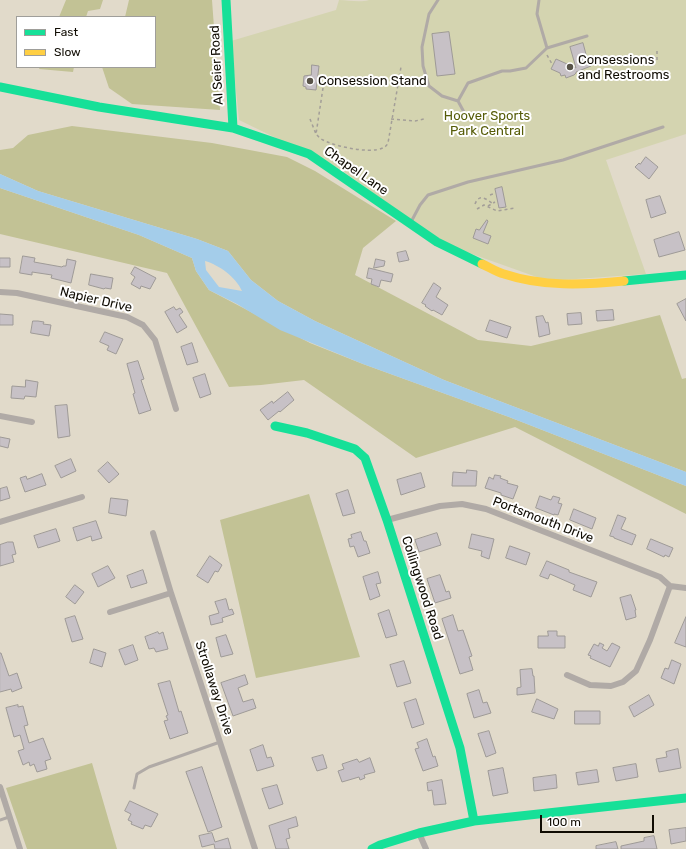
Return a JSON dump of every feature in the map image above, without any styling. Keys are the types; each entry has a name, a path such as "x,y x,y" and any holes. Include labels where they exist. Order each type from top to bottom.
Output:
{"street":[{"name":"Al Seier Road","path":"226,0 233,128"},
{"name":"Chapel Lane","path":"0,87 99,107 233,128 309,154 437,242 469,259 503,274 527,280 574,285 686,275"},
{"name":"Napier Drive","path":"0,292 16,293 127,317 143,325 154,340 176,409"},
{"path":"0,416 32,422"},
{"name":"Collingwood Road","path":"274,426 307,433 355,449 365,458 387,520 460,748 474,821"},
{"path":"0,522 82,497"},
{"name":"Portsmouth Drive","path":"387,520 440,506 462,504 486,509 660,578 670,586 686,588"},
{"name":"Strollaway Drive","path":"153,533 171,593 255,849"},
{"path":"567,675 590,685 611,686 623,682 636,671 650,640 670,586"},
{"path":"110,612 171,593"},
{"path":"0,787 20,849"},
{"path":"372,849 419,833 474,821 686,798"},
{"path":"419,833 426,849"}],"lane":[{"path":"438,0 429,14 422,47 423,66 429,86 442,96 458,101 465,114"},
{"path":"539,0 537,14 546,49"},
{"path":"458,101 468,83 502,70 510,71 526,68 546,49 587,36"},
{"path":"410,224 420,205 428,195 462,184 563,160 662,127"},
{"path":"134,788 137,774 149,767 220,742"},
{"path":"0,820 9,817"}],"path":[{"path":"546,49 552,64"},
{"path":"657,60 658,51"},
{"path":"310,119 316,134 321,140 350,148 372,150 384,149 387,147 388,143 401,67"},
{"path":"316,134 323,88"},
{"path":"392,119 415,121 424,119"},
{"path":"475,204 477,199 480,197 483,197 492,203"},
{"path":"488,206 495,202"},
{"path":"477,209 484,205 497,211 515,208"}],"green space":[{"path":"66,0 103,0 100,9 88,11 86,16 59,16"},
{"path":"129,0 212,0 220,110 132,104 109,88 102,68 156,68 156,16 125,16"},
{"name":"Hoover Sports Park Central","path":"339,0 686,0 686,134 606,160 646,274 548,281 444,244 340,169 239,120 231,41 336,10"},
{"path":"40,68 74,68 73,72"},
{"path":"72,126 212,143 287,157 315,171 396,221 363,248 355,275 478,340 531,346 660,315 682,379 686,378 686,472 444,380 315,321 278,301 251,280 228,251 197,239 38,191 0,174 0,150 13,148 28,135"},
{"path":"0,188 139,235 192,258 196,271 209,290 310,343 363,364 509,417 686,486 686,514 515,427 416,458 304,380 229,387 167,273 0,234"},
{"path":"309,494 360,657 256,678 220,520"},
{"path":"92,763 117,849 27,849 6,788"}],"water":[{"path":"0,174 38,191 197,239 228,251 251,280 278,301 315,321 444,380 686,472 686,486 509,417 363,364 280,330 237,304 209,290 196,271 192,258 139,235 0,188","holes":["205,261 231,276 242,291 219,287 206,270"]}],"building":[{"path":"449,32 455,74 437,76 432,34"},
{"name":"Consessions and Restrooms","path":"583,43 591,66 566,78 565,75 561,76 560,73 551,69 556,59 576,68 570,47"},
{"name":"Consession Stand","path":"312,65 319,66 316,90 306,89 306,87 303,86 304,76 311,75"},
{"path":"646,157 658,167 649,179 635,167"},
{"path":"502,187 506,207 499,208 495,189"},
{"path":"660,196 666,213 651,218 646,200"},
{"path":"487,220 488,221 483,233 491,236 488,244 473,238 476,229 479,230"},
{"path":"679,232 685,250 659,257 654,240"},
{"path":"406,251 409,260 399,262 397,253"},
{"path":"23,256 35,258 34,262 62,267 66,266 67,259 76,261 71,283 51,278 52,275 32,272 32,275 20,273"},
{"path":"0,258 10,258 10,267 0,267"},
{"path":"376,259 385,261 384,266 374,268"},
{"path":"135,267 156,278 150,289 141,286 140,289 131,284 135,277 131,274"},
{"path":"369,268 393,274 391,282 381,280 379,287 371,284 372,279 367,278"},
{"path":"91,274 113,278 111,289 104,289 89,285"},
{"path":"434,283 441,288 436,297 448,305 442,315 433,310 432,311 422,303"},
{"path":"686,299 686,321 677,304"},
{"path":"174,307 176,310 180,308 183,312 179,315 187,327 177,333 165,312"},
{"path":"613,310 614,320 597,321 596,311"},
{"path":"581,313 582,324 568,325 567,314"},
{"path":"0,314 13,315 13,325 0,325"},
{"path":"543,316 546,323 548,322 550,334 539,337 536,317"},
{"path":"490,320 511,327 507,338 486,331"},
{"path":"33,321 44,322 43,324 51,325 49,336 31,333"},
{"path":"105,332 123,339 116,354 107,350 109,346 100,342"},
{"path":"192,343 198,362 187,365 181,347"},
{"path":"138,361 144,379 141,380 151,410 139,414 127,364"},
{"path":"205,374 211,394 200,398 193,378"},
{"path":"26,380 38,382 36,397 25,396 24,399 11,398 12,386 25,387"},
{"path":"288,392 294,400 268,420 260,410"},
{"path":"67,405 70,436 58,438 55,406"},
{"path":"0,437 10,439 8,448 0,446"},
{"path":"71,459 76,471 61,478 55,466"},
{"path":"108,462 119,474 109,483 98,471"},
{"path":"467,470 477,471 476,486 452,486 453,472 466,473"},
{"path":"421,473 425,487 401,495 397,480"},
{"path":"42,474 46,485 25,492 20,478 26,476 27,479"},
{"path":"495,475 501,476 500,478 508,481 507,483 518,486 513,499 485,488 489,477 493,479"},
{"path":"7,487 10,498 0,501 0,489"},
{"path":"348,490 355,513 343,516 336,494"},
{"path":"540,496 551,500 553,496 560,498 558,503 562,504 558,515 554,515 536,508"},
{"path":"111,498 128,500 126,516 109,513"},
{"path":"574,509 596,518 592,529 570,520"},
{"path":"618,515 626,518 621,529 636,535 632,545 610,536"},
{"path":"96,521 102,538 92,541 91,536 77,541 73,528"},
{"path":"56,529 60,541 38,548 34,536"},
{"path":"361,532 370,553 358,557 354,546 350,547 348,539 352,538 351,535"},
{"path":"437,533 441,545 419,552 415,540"},
{"path":"472,534 494,539 489,559 481,556 482,551 469,548"},
{"path":"651,539 673,548 669,557 665,555 664,557 647,549"},
{"path":"13,542 16,554 12,555 14,562 0,566 0,545"},
{"path":"510,546 530,553 526,565 506,558"},
{"path":"210,556 222,565 218,572 215,571 208,583 197,576"},
{"path":"547,561 569,570 569,572 597,582 591,597 573,590 575,585 550,574 548,579 540,576"},
{"path":"108,566 115,578 98,587 92,574"},
{"path":"143,570 147,583 131,588 127,576"},
{"path":"378,572 381,583 376,584 380,596 370,600 363,577"},
{"path":"440,575 446,592 449,591 451,598 435,603 427,579"},
{"path":"75,585 84,592 75,604 66,597"},
{"path":"631,595 636,610 636,617 626,620 620,598"},
{"path":"226,599 229,610 232,609 234,614 222,618 223,622 211,625 209,616 219,613 215,602"},
{"path":"389,610 397,635 386,638 378,614"},
{"path":"453,615 458,631 463,630 472,656 469,657 473,670 460,674 442,619"},
{"path":"75,616 83,639 72,642 65,619"},
{"path":"686,617 686,647 675,643"},
{"path":"548,631 557,631 557,636 565,636 565,648 538,648 538,636 548,636"},
{"path":"158,632 159,634 163,632 168,649 156,652 154,648 149,649 145,637"},
{"path":"226,635 233,654 221,657 216,638"},
{"path":"600,643 604,645 602,648 607,651 612,643 620,647 610,667 590,658 591,656 588,655 594,644 598,646"},
{"path":"133,645 138,660 125,665 119,650"},
{"path":"94,649 106,653 102,667 90,663"},
{"path":"0,653 9,676 17,673 22,688 12,692 11,689 0,692"},
{"path":"672,660 681,664 674,684 661,678 665,668 668,669"},
{"path":"404,661 411,683 397,687 390,665"},
{"path":"532,669 535,693 517,695 517,688 521,687 520,670"},
{"path":"245,675 248,684 238,688 243,702 253,699 256,708 233,716 221,683"},
{"path":"170,681 179,712 181,711 188,733 170,739 164,721 168,720 166,716 168,715 158,684"},
{"path":"479,690 483,703 487,702 491,713 474,718 467,694"},
{"path":"649,695 654,705 634,717 629,707"},
{"path":"416,699 424,724 412,728 404,703"},
{"path":"537,699 558,709 554,719 532,712"},
{"path":"18,705 18,707 23,706 28,725 24,726 29,743 43,738 51,759 45,761 47,769 37,772 34,764 30,766 29,762 23,765 18,751 24,749 20,735 14,737 6,708"},
{"path":"575,711 600,711 600,724 575,724"},
{"path":"489,731 496,753 486,757 478,734"},
{"path":"427,739 433,757 435,756 438,766 423,771 415,749 419,748 417,743"},
{"path":"263,745 267,758 271,757 274,766 257,771 250,750"},
{"path":"678,749 681,768 659,772 656,759 667,757 666,752"},
{"path":"323,755 327,768 317,771 312,758"},
{"path":"370,758 375,772 364,775 365,778 360,780 359,777 342,782 338,771 344,769 342,764 357,759 359,762"},
{"path":"636,764 638,777 616,781 613,768"},
{"path":"202,767 222,827 208,832 186,772"},
{"path":"503,768 508,793 493,796 488,771"},
{"path":"597,770 599,782 578,785 576,773"},
{"path":"556,775 557,788 534,791 533,778"},
{"path":"442,780 446,804 434,805 432,790 428,791 427,783"},
{"path":"277,785 283,804 269,809 262,789"},
{"path":"130,801 158,814 151,827 145,825 143,829 131,824 132,822 128,820 131,814 125,811"},
{"path":"296,817 298,826 288,829 290,838 286,839 289,849 276,849 269,826"},
{"path":"686,828 686,841 671,844 669,830"},
{"path":"212,833 215,842 228,838 231,849 215,849 214,844 202,847 199,836"},
{"path":"654,836 657,849 621,849 621,846 644,841 644,838"},
{"path":"616,842 618,849 596,849 596,846"}],"traffic: fast":[{"path":"226,0 233,128"},
{"path":"0,87 99,107 233,128 309,154 437,242 482,264"},
{"path":"624,281 686,275"},
{"path":"275,426 307,433 355,449 365,458 387,520 460,748 474,821"},
{"path":"372,849 380,845 419,833 474,821 686,798"}],"traffic: slow":[{"path":"482,264 498,272 519,278 549,283 579,284 624,281"}],"place":[{"name":"Consessions and Restrooms","path":"570,67"},
{"name":"Consession Stand","path":"310,81"}]}
